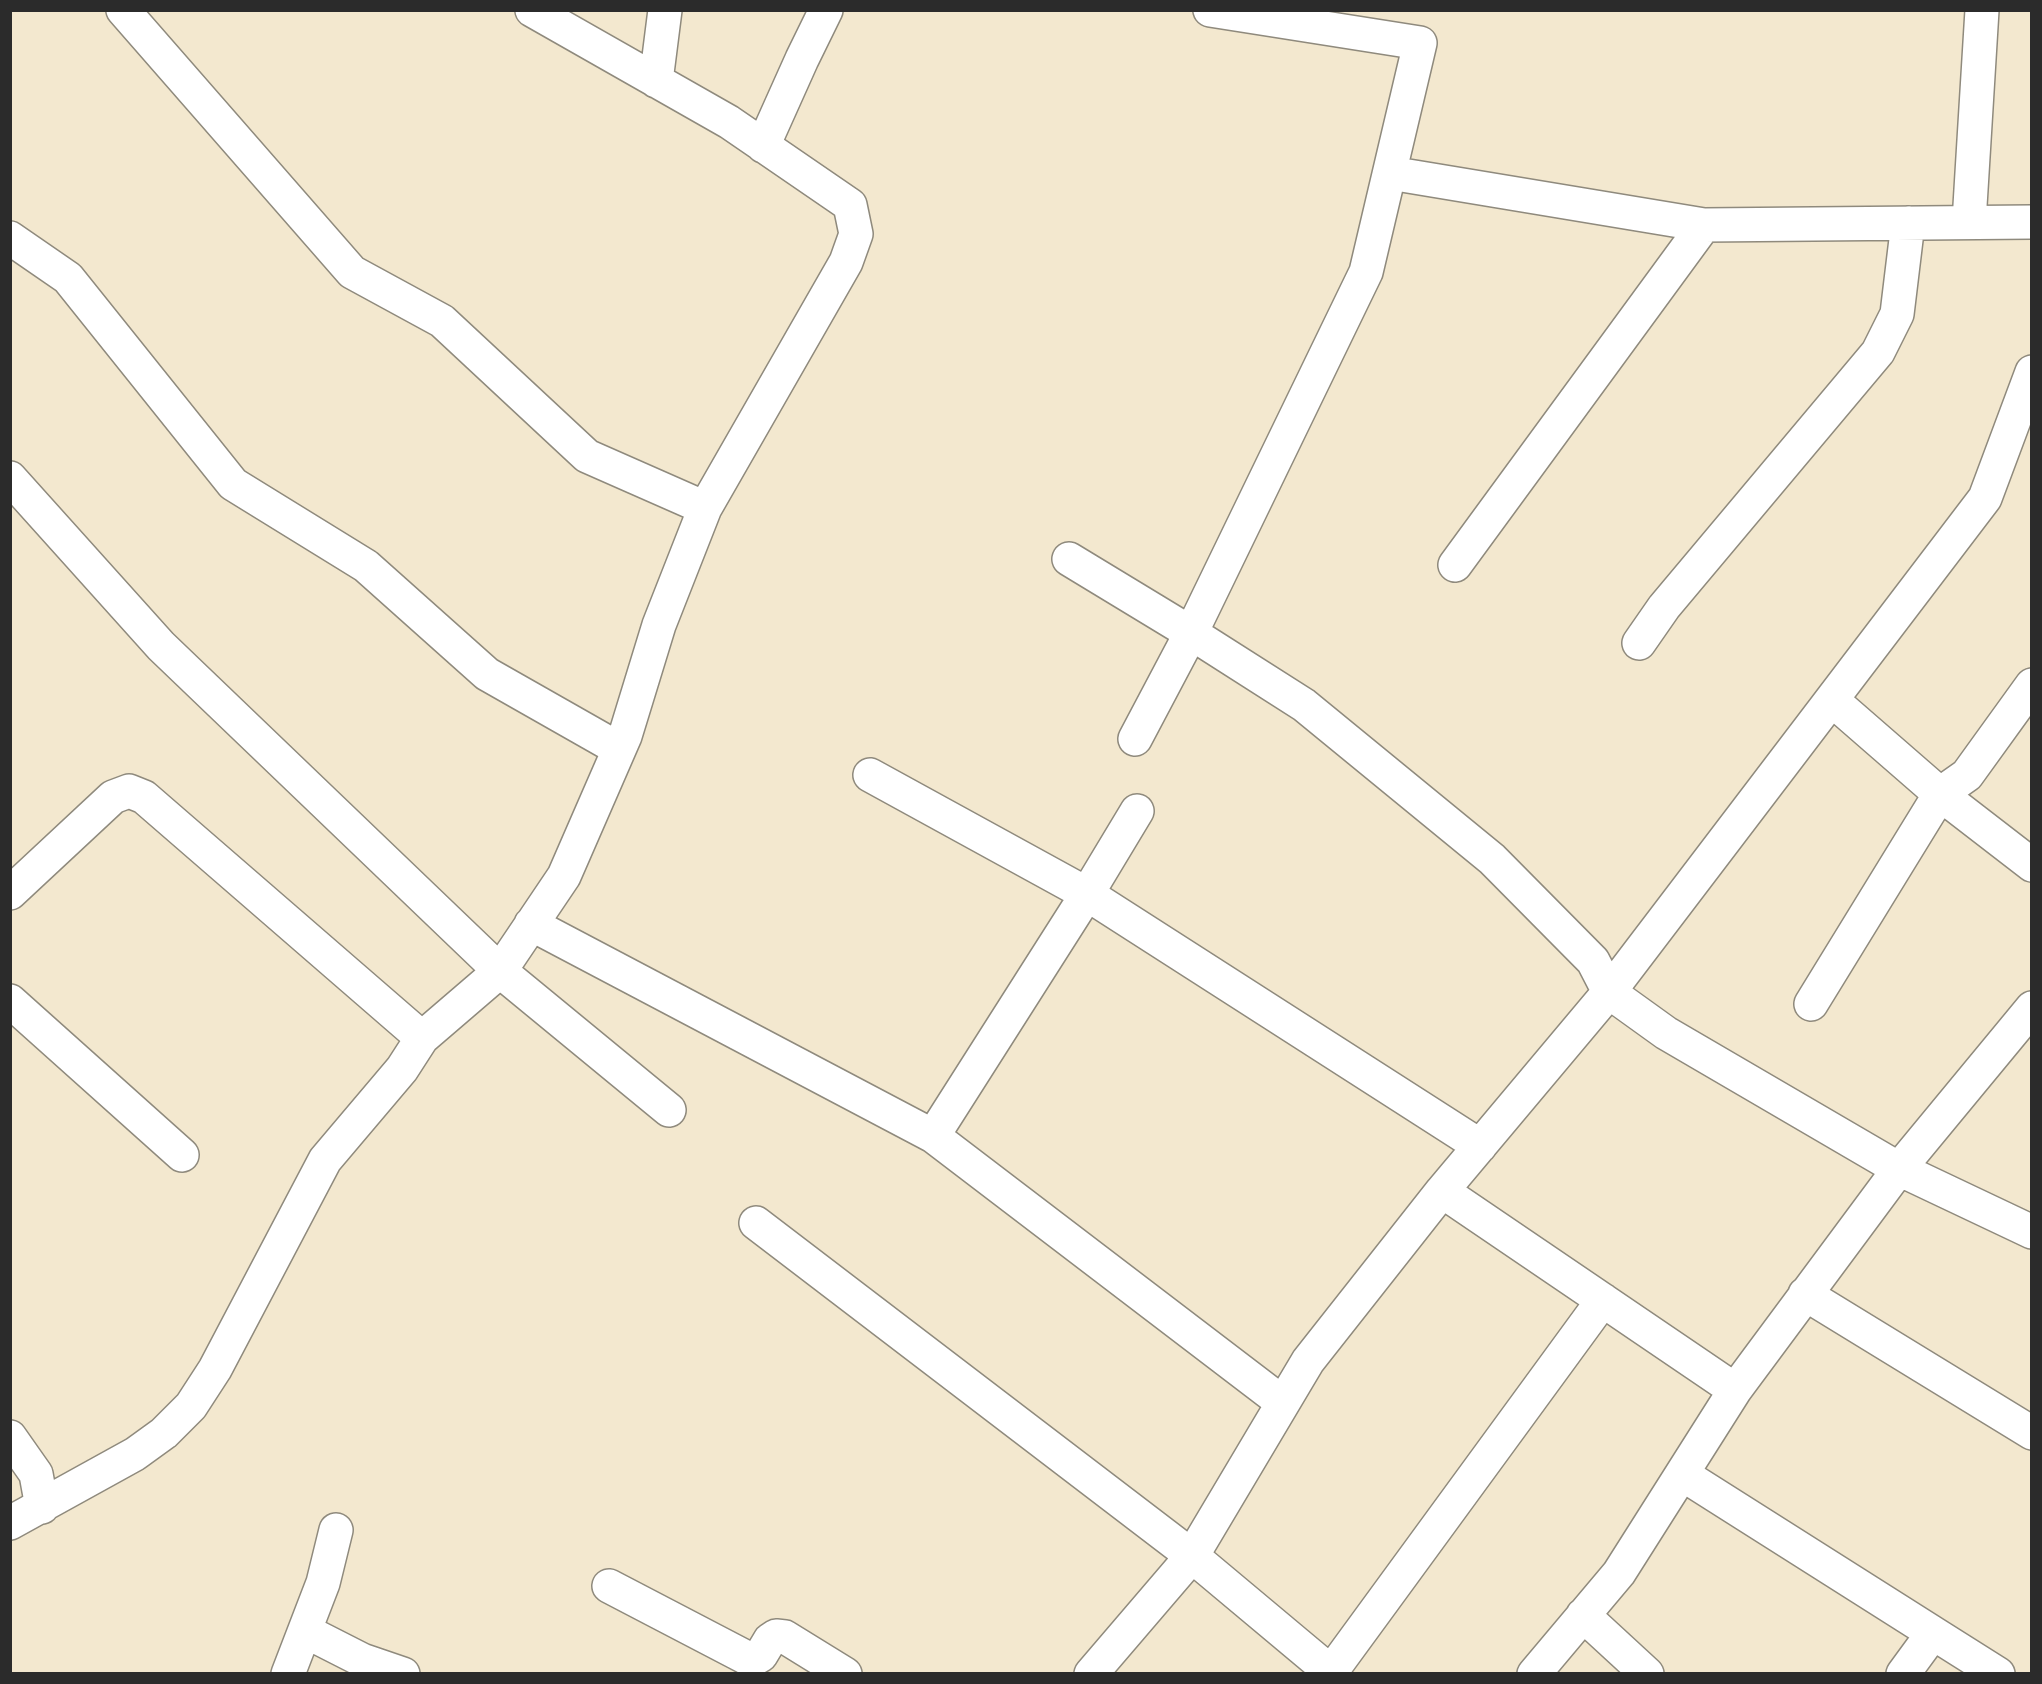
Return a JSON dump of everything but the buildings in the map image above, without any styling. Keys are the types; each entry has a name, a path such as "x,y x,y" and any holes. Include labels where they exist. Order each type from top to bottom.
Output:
{"street":[{"path":"123,10 352,272 442,321 587,456 705,508"},
{"path":"10,1523 135,1454 164,1433 191,1406 215,1368 324,1160 402,1069 422,1038 500,970 564,876 625,736 658,625 705,508 846,262 856,234 850,205 729,122 532,10"},
{"path":"657,81 665,10"},
{"path":"764,146 826,10"},
{"path":"1135,739 1191,633 1366,272 1420,43 1210,10"},
{"path":"1969,222 1982,10"},
{"path":"1390,173 1704,225 2031,222"},
{"path":"1639,643 1664,607 1878,352 1897,314 1908,223"},
{"path":"1455,564 1704,225"},
{"path":"10,238 68,278 233,484 366,566 488,674 619,750"},
{"path":"1091,1674 1192,1556 1308,1361 1443,1191 1609,992 1985,498 2031,372"},
{"path":"11,480 161,646 500,970 669,1110"},
{"path":"1069,559 1304,705 1492,859 1593,961 1609,992 1666,1033 1899,1169 2031,1232"},
{"path":"1811,1004 1940,794 1967,776 2031,685"},
{"path":"1832,699 1940,794 2031,865"},
{"path":"870,775 1087,894 1480,1146"},
{"path":"10,893 113,797 129,791 144,797 422,1038"},
{"path":"933,1137 1137,811"},
{"path":"531,924 933,1137 1283,1403"},
{"path":"10,1001 183,1155"},
{"path":"1534,1674 1619,1573 1735,1390 1805,1294 1899,1169 2031,1008"},
{"path":"1443,1191 1735,1390"},
{"path":"756,1223 1192,1556 1332,1673 1603,1299"},
{"path":"1805,1294 2031,1432"},
{"path":"10,1437 36,1474 42,1507"},
{"path":"1682,1474 1998,1674"},
{"path":"288,1674 323,1583 336,1530"},
{"path":"609,1586 747,1658 756,1658 761,1655 770,1640 776,1636 785,1637 845,1674"},
{"path":"1583,1615 1647,1674"},
{"path":"305,1631 362,1660 403,1674"},
{"path":"1903,1674 1933,1633"}]}
